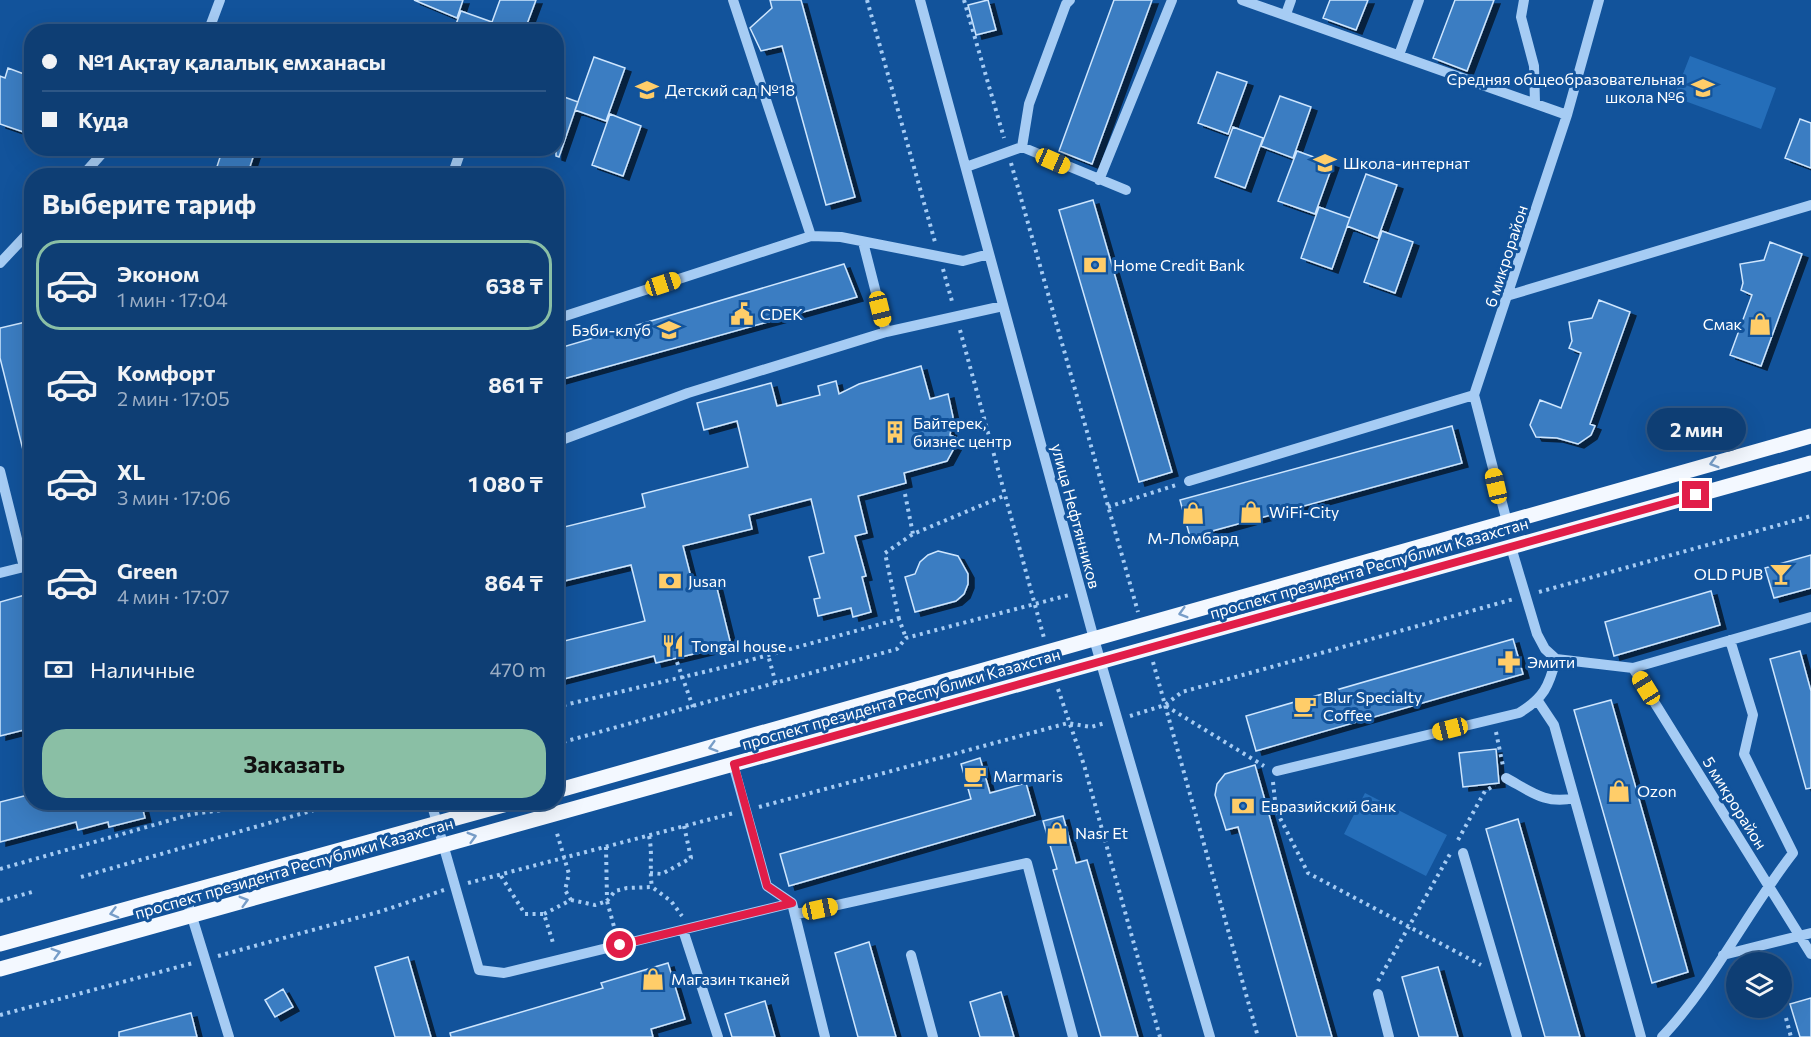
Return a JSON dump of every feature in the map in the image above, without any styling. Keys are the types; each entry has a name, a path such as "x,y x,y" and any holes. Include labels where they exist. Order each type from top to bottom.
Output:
{"main road":[{"name":"проспект президента Республики Казахстан","path":"564,789 1811,436"},
{"name":"проспект президента Республики Казахстан","path":"0,969 1811,463"},
{"name":"проспект президента Республики Казахстан","path":"0,944 486,810"}],"street":[{"path":"211,24 220,0"},
{"path":"733,0 811,236"},
{"name":"улица Нефтянников","path":"920,0 1094,639 1210,1037"},
{"path":"1022,147 1029,104 1066,4 1070,0"},
{"path":"1099,180 1172,0"},
{"path":"1242,0 1567,115"},
{"path":"1286,14 1291,0"},
{"path":"1399,55 1419,0"},
{"path":"1524,0 1521,17 1534,66 1535,102"},
{"name":"6 микрорайон","path":"1474,395 1510,295 1567,115 1599,0"},
{"path":"966,167 1022,147 1126,190"},
{"path":"89,168 101,156"},
{"path":"1510,295 1811,205"},
{"path":"564,316 811,236 863,242 963,261 989,254"},
{"path":"0,263 24,238"},
{"path":"863,242 886,332"},
{"path":"564,439 688,393 886,332 1003,306"},
{"path":"1189,481 1474,395 1507,522"},
{"path":"0,471 24,552"},
{"path":"1511,547 1537,634 1545,649 1556,658 1633,668 1811,617"},
{"path":"0,573 24,567"},
{"path":"1662,1037 1680,1017 1768,885 1793,853 1744,754 1753,715 1730,640"},
{"path":"1277,771 1519,713 1538,701 1551,678 1556,658"},
{"name":"5 микрорайон","path":"1633,668 1768,885 1806,934 1811,954"},
{"path":"1538,701 1554,725 1641,1037"},
{"path":"734,764 767,886 792,903 796,914 825,1037"},
{"path":"1506,778 1545,799 1559,802 1574,798"},
{"path":"434,810 479,970 504,973 792,903"},
{"path":"1463,853 1517,1037"},
{"path":"796,914 1027,863 1073,1037"},
{"path":"185,894 229,1037"},
{"path":"687,929 718,1037"},
{"path":"1723,955 1806,934"},
{"path":"911,955 933,1037"},
{"path":"1378,994 1389,1037"}],"path":[{"path":"867,0 1048,653"},
{"path":"964,0 1142,625"},
{"path":"1108,507 1189,481"},
{"path":"905,494 914,534"},
{"path":"906,639 899,619 885,553 914,534 1006,495"},
{"path":"0,1015 382,910 455,886 501,876 1068,723 1091,727 1165,705 1182,692 1811,516"},
{"path":"564,742 897,649 906,639 1081,591"},
{"path":"564,705 768,655 899,619"},
{"path":"765,644 776,684"},
{"path":"1149,648 1258,1037"},
{"path":"677,662 693,707"},
{"path":"1054,674 1068,723 1084,765 1160,1037"},
{"path":"1165,705 1256,759 1273,773 1275,810 1308,873 1498,974"},
{"path":"0,869 192,814 223,810"},
{"path":"81,877 314,810"},
{"path":"551,815 569,874 565,890 571,900"},
{"path":"650,873 662,874 691,858 684,826"},
{"path":"649,835 653,856 650,873 652,887"},
{"path":"606,847 607,901 620,945"},
{"path":"501,876 525,914 544,914 571,900 595,905 607,901 615,891 652,887 671,901 687,929"},
{"path":"0,901 32,892"},
{"path":"544,914 558,960"},
{"path":"1786,1018 1791,1037"}],"shaded area":[{"path":"1690,56 1776,88 1761,129 1674,97"},
{"path":"1365,793 1447,835 1426,876 1344,834"}],"building":[{"path":"414,0 463,0 457,18"},
{"path":"500,0 536,0 527,24 456,24 461,11 492,22"},
{"path":"770,0 801,0 855,197 826,205 782,46 761,51 750,28 772,8"},
{"path":"988,0 996,30 976,35 968,5"},
{"path":"1114,0 1152,0 1092,164 1059,151"},
{"path":"1330,0 1368,0 1356,30 1323,18"},
{"path":"1455,0 1494,0 1467,71 1433,58"},
{"path":"594,57 625,68 606,121 575,110"},
{"path":"8,68 24,74 24,132 0,124 0,76 5,78"},
{"path":"1217,72 1247,82 1228,134 1198,123"},
{"path":"1280,96 1311,107 1293,158 1261,146"},
{"path":"564,97 578,102 564,143"},
{"path":"610,114 641,126 623,176 592,165"},
{"path":"1800,119 1811,123 1811,168 1785,158"},
{"path":"1233,127 1263,138 1245,188 1215,177"},
{"path":"1297,151 1333,164 1315,214 1278,201"},
{"path":"220,156 253,156 250,168 217,168"},
{"path":"1366,174 1397,185 1378,238 1347,226"},
{"path":"1093,200 1172,472 1139,482 1059,210"},
{"path":"1319,207 1350,218 1332,269 1301,258"},
{"path":"1382,231 1413,242 1395,293 1364,282"},
{"path":"1770,242 1802,254 1761,366 1730,355 1752,295 1741,290 1743,283 1740,264 1764,260"},
{"path":"844,264 857,297 564,379 564,347"},
{"path":"1599,300 1630,312 1590,424 1595,426 1591,435 1578,444 1557,438 1536,437 1530,425 1540,400 1561,408 1581,353 1569,348 1572,341 1569,322 1592,318"},
{"path":"24,322 24,454 0,358 0,328"},
{"path":"921,366 930,399 948,394 953,417 950,435 959,439 947,461 904,473 906,483 858,496 867,533 855,536 866,576 862,577 871,612 853,617 851,608 818,616 814,599 820,598 809,557 824,553 811,499 749,515 752,529 683,546 693,585 715,580 731,645 656,663 654,656 564,679 564,641 645,621 631,565 564,581 564,527 645,507 642,494 748,467 737,421 704,430 697,403 771,383 777,406 820,395 818,386 836,381 839,394 859,384"},
{"path":"1452,426 1462,463 1190,537 1180,500"},
{"path":"938,551 958,556 968,574 968,584 964,594 956,601 915,612 905,577 915,574 920,562 928,555"},
{"path":"1811,555 1811,588 1774,598 1765,568"},
{"path":"1711,591 1720,625 1614,656 1605,622"},
{"path":"24,595 24,730 0,736 0,602"},
{"path":"1513,639 1523,674 1256,751 1246,716"},
{"path":"1800,651 1811,691 1811,788 1806,789 1770,659"},
{"path":"1611,700 1688,972 1652,983 1574,710"},
{"path":"1496,749 1499,783 1463,787 1459,753"},
{"path":"980,758 990,793 1026,783 1035,815 789,886 780,854 971,799 961,764"},
{"path":"1255,765 1332,1037 1297,1037 1238,827 1226,830 1215,795 1217,784 1225,774"},
{"path":"24,796 24,810 143,810 145,818 109,827 108,822 78,830 76,822 0,842 0,802"},
{"path":"1063,816 1076,863 1087,860 1138,1037 1101,1037 1053,870 1057,869 1043,821"},
{"path":"1518,819 1580,1037 1545,1037 1486,829"},
{"path":"869,942 896,1037 858,1037 835,953"},
{"path":"408,957 431,1037 395,1037 375,967"},
{"path":"668,963 685,1019 651,1029 653,1037 451,1037 450,1033 603,988 601,983"},
{"path":"1438,967 1458,1037 1419,1037 1402,977"},
{"path":"283,989 293,1007 275,1017 265,1000"},
{"path":"1001,992 1014,1037 980,1037 970,1002"},
{"path":"1811,998 1811,1037 1800,1037 1792,1003"},
{"path":"765,1001 775,1037 732,1037 725,1014"},
{"path":"191,1013 197,1037 119,1037 119,1032"}],"place":[{"name":"Средняя общеобразовательная школа №6","path":"1703,88"},
{"name":"Детский сад №18","path":"647,90"},
{"name":"Школа-интернат","path":"1325,163"},
{"name":"Home Credit Bank","path":"1095,265"},
{"name":"CDEK","path":"742,314"},
{"name":"Смак","path":"1760,324"},
{"name":"Бэби-клуб","path":"669,330"},
{"name":"Байтерек, бизнес центр","path":"895,432"},
{"name":"WiFi-City","path":"1251,512"},
{"name":"М-Ломбард","path":"1193,513"},
{"name":"OLD PUB","path":"1781,574"},
{"name":"Jusan","path":"670,581"},
{"name":"Tongal house","path":"673,646"},
{"name":"Эмити","path":"1509,662"},
{"name":"Blur Specialty Coffee","path":"1305,706"},
{"name":"Marmaris","path":"975,776"},
{"name":"Ozon","path":"1619,791"},
{"name":"Евразийский банк","path":"1243,806"},
{"name":"Nasr Et","path":"1057,833"},
{"name":"Магазин тканей","path":"653,979"}],"route":[{"path":"620,945 792,903 767,886 734,764 1696,495"}]}
